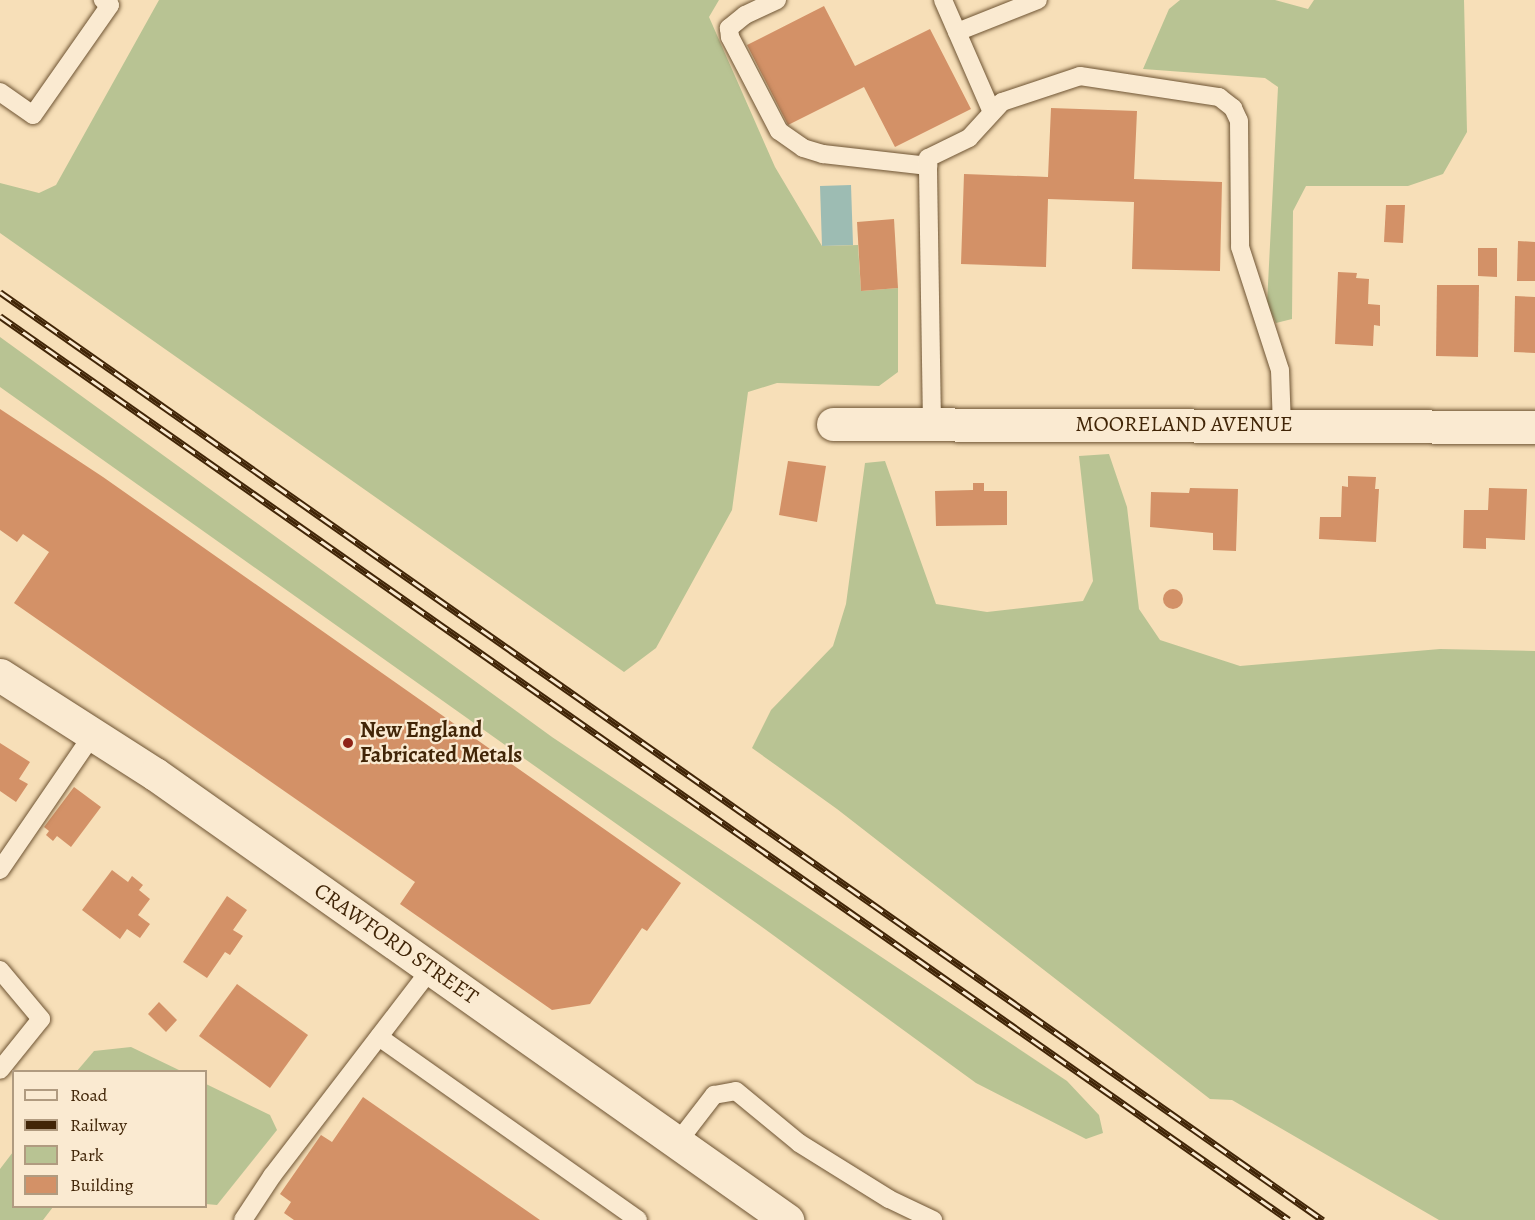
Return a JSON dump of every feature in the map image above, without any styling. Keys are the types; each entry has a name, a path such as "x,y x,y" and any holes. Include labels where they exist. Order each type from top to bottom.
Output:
{"main road":[{"name":"MOORELAND AVENUE","path":"833,424 1535,427"},
{"name":"CRAWFORD STREET","path":"0,675 93,734 787,1220"}],"lane":[{"path":"0,92 33,115 110,5 103,0"},
{"path":"777,0 745,15 729,28 729,37 779,131 803,148 823,154 928,166"},
{"path":"943,0 992,112"},
{"path":"957,32 1038,0"},
{"path":"932,424 928,158 969,138 1002,102 1080,76 1219,97 1229,103 1239,121 1240,247 1280,370 1282,426"},
{"path":"0,870 93,734"},
{"path":"243,1220 272,1176 431,969"},
{"path":"0,970 41,1019 0,1070"},
{"path":"379,1037 638,1220"},
{"path":"677,1143 714,1095 736,1091 799,1143 889,1199 933,1220"}],"green space":[{"path":"159,0 719,0 709,17 775,167 822,246 858,245 861,291 898,288 898,372 879,386 777,383 748,392 732,510 656,648 624,672 0,233 0,183 39,193 56,185"},
{"path":"1180,0 1275,0 1308,9 1314,0 1464,0 1467,132 1443,174 1408,186 1306,186 1293,211 1292,319 1276,323 1267,304 1278,87 1265,78 1143,69 1169,9"},
{"path":"0,337 552,737 1067,1081 1099,1115 1103,1133 1086,1139 976,1083 762,927 0,387"},
{"path":"1109,454 1127,507 1139,609 1160,640 1240,666 1440,649 1535,651 1535,1220 1439,1220 1232,1100 1210,1099 837,809 752,748 771,710 833,646 846,604 865,463 885,461 936,604 987,612 1083,601 1093,581 1079,456"},
{"path":"131,1047 179,1070 78,1070 94,1051"},
{"path":"207,1084 270,1115 277,1130 217,1205 207,1204"},
{"path":"12,1153 12,1208 52,1208 43,1220 0,1220 0,1169"}],"water":[{"path":"851,185 853,245 822,246 820,186"}],"building":[{"path":"824,6 855,66 930,29 971,109 895,147 864,87 788,125 747,45"},
{"path":"1051,108 1137,111 1134,179 1222,182 1220,271 1132,269 1134,202 1048,199 1046,267 961,264 964,174 1048,177"},
{"path":"1386,205 1405,205 1403,243 1384,242"},
{"path":"894,219 898,288 861,291 857,222"},
{"path":"1518,241 1535,242 1535,281 1517,281"},
{"path":"1478,248 1497,248 1497,277 1478,276"},
{"path":"1338,272 1357,273 1356,278 1369,279 1368,304 1380,305 1380,326 1374,325 1373,346 1335,344"},
{"path":"1437,285 1479,285 1478,357 1436,356"},
{"path":"1515,296 1535,297 1535,353 1514,352"},
{"name":"New England Fabricated Metals","path":"0,409 103,477 681,883 647,931 642,928 590,1004 552,1010 400,904 415,882 14,603 49,552 23,534 17,542 0,530"},
{"path":"788,461 826,466 817,522 779,515"},
{"path":"1348,476 1376,477 1375,489 1379,489 1376,542 1319,539 1320,517 1341,517 1342,486 1348,487"},
{"path":"973,483 984,483 984,491 1007,491 1007,525 936,526 935,491 973,490"},
{"path":"1190,488 1238,489 1236,551 1213,550 1213,533 1150,527 1151,492 1189,493"},
{"path":"1489,488 1527,489 1525,540 1486,538 1486,549 1463,548 1464,510 1488,510"},
{"path":"1173,589 1180,592 1183,599 1180,606 1173,609 1166,606 1163,599 1166,592"},
{"path":"0,743 30,762 19,779 28,784 16,802 0,791"},
{"path":"74,787 101,807 71,847 57,836 53,841 46,835 49,831 44,827"},
{"path":"112,870 128,882 132,876 143,885 139,890 150,899 138,915 150,924 140,938 127,929 120,939 82,910"},
{"path":"227,896 247,910 233,930 243,936 230,955 225,952 207,978 183,962"},
{"path":"237,984 308,1035 270,1088 199,1036"},
{"path":"159,1002 177,1020 166,1032 148,1014"},
{"path":"363,1097 540,1220 294,1220 284,1213 291,1202 280,1194 321,1135 332,1142"}],"railway":[{"path":"0,292 1323,1220"},
{"path":"0,316 1289,1220"}],"place":[{"name":"New England Fabricated Metals","path":"348,743"}]}
